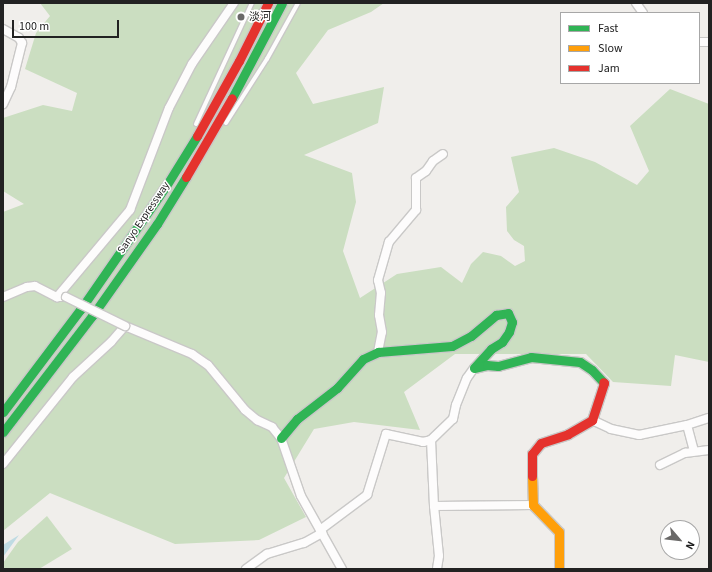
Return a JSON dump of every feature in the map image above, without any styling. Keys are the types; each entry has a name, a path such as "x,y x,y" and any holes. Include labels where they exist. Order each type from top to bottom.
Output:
{"main road":[{"name":"Sanyo Expressway","path":"3,412 80,310 146,217 196,138 239,61 268,3"},
{"name":"Sanyo Expressway","path":"3,432 92,316 176,193 250,67 282,3"},
{"path":"281,438 297,419 337,388 362,359 378,352 452,346 471,336 496,315 508,313 512,322 509,332 502,342 491,349 474,368"},
{"path":"474,368 487,364 498,366 531,357 580,362 592,370 604,383 592,420 568,434 541,442 532,454 533,505 559,532 559,569"}],"street":[{"path":"58,297 130,210 169,108 192,64 234,3"},
{"path":"636,3 642,12"},
{"path":"3,29 19,38 22,44 11,87 3,104"},
{"path":"378,352 382,332 378,315 380,293 378,280 389,242 416,210 416,178 426,171 433,161 443,154"},
{"path":"3,297 27,287 35,286 58,297 66,297 124,326 192,354 208,365 245,410 257,420 272,426 281,438 301,496 342,569"},
{"path":"3,464 73,377 111,342 124,326"},
{"path":"246,569 267,554 304,544 367,495 386,434 423,442 431,440 453,419 456,405 474,368"},
{"path":"592,420 612,429 639,435 687,425 709,418"},
{"path":"687,425 694,451"},
{"path":"431,440 434,506 440,556 437,569"},
{"path":"660,465 685,453 709,450"},
{"path":"434,506 533,505"}],"lane":[{"path":"194,128 252,3"},
{"path":"223,129 267,59 298,3"},
{"path":"146,217 191,134"},
{"path":"176,193 206,153"}],"green space":[{"path":"40,3 384,3 371,12 328,30 296,73 313,104 384,87 378,123 304,155 352,173 356,202 343,251 360,298 397,274 441,267 462,283 471,264 483,252 501,256 515,266 525,261 524,246 514,240 507,231 506,207 519,192 511,157 554,148 595,162 637,185 649,171 630,126 670,89 709,104 709,362 675,355 671,386 613,382 586,354 455,354 404,392 420,430 354,422 314,429 284,478 306,517 259,540 175,544 50,493 3,531 3,212 24,204 3,191 3,118 43,105 72,111 77,93 25,69 36,33 50,16"},
{"path":"47,516 72,549 39,569 3,569 3,563 18,542"}],"water":[{"path":"19,535 3,557 3,545"}],"traffic: fast":[{"path":"232,98 282,3"},
{"path":"3,412 80,310 166,186 197,136"},
{"path":"3,432 92,316 157,224 186,177"},
{"path":"281,438 297,419 337,388 363,359 378,352 452,346 471,336 496,315 508,313 512,322 509,332 502,342 491,349 474,368 487,365 498,366 531,357 580,362 592,370 603,382"}],"traffic: slow":[{"path":"532,476 533,505 559,532 559,569"}],"traffic: jam":[{"path":"197,136 239,61 268,3"},
{"path":"186,177 232,98"},
{"path":"532,476 532,454 541,443 568,434 592,420 604,383 603,382"}],"place":[{"name":"淡河","path":"241,17"}]}
